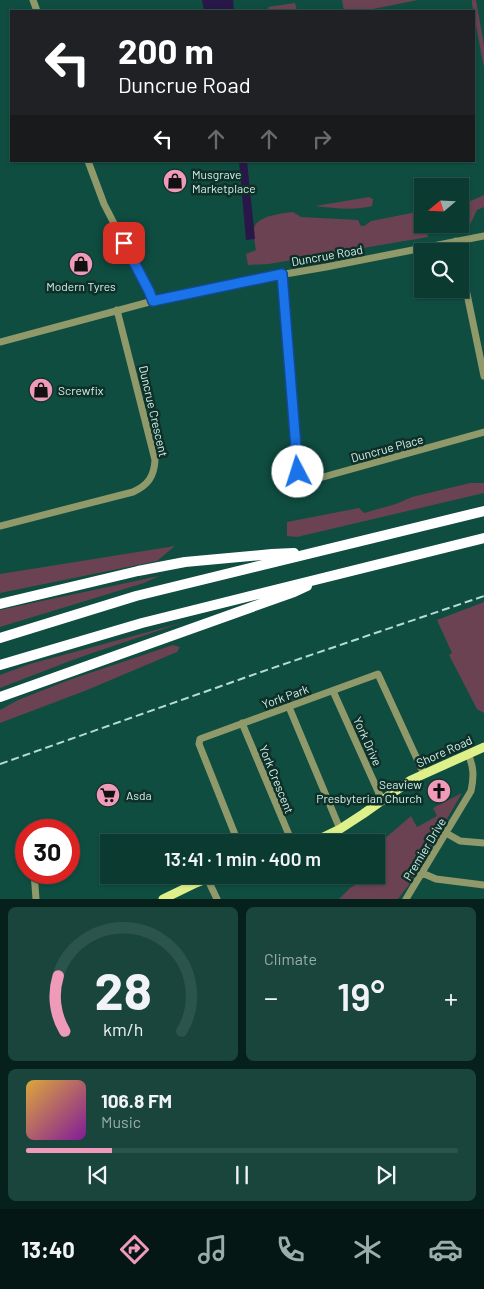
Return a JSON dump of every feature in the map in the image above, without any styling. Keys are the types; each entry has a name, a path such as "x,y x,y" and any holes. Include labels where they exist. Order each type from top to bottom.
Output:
{"highway":[{"path":"0,638 136,596 484,510"},
{"path":"0,665 142,623 484,538"},
{"path":"0,604 138,571 185,562 272,554 311,553"},
{"path":"0,697 294,592 331,576"}],"main road":[{"name":"Shore Road","path":"328,834 403,785 484,747"},
{"path":"163,899 196,884"}],"street":[{"path":"88,162 104,204 153,301"},
{"name":"Duncrue Road","path":"0,342 153,301 282,274 484,236"},
{"name":"Duncrue Place","path":"282,274 298,472 302,477 316,479 484,432"},
{"path":"468,298 484,376"},
{"name":"Duncrue Crescent","path":"0,526 133,492 142,488 148,482 154,471 154,453 117,310"},
{"name":"York Park","path":"235,834 199,744 200,739 378,674 424,774"},
{"name":"York Drive","path":"333,691 382,800"},
{"path":"289,707 340,828"},
{"name":"York Crescent","path":"242,723 289,834"},
{"name":"Premier Drive","path":"406,899 471,791 474,773 468,754"},
{"path":"446,833 460,840 484,843"},
{"path":"422,873 436,879 484,885"},
{"path":"35,884 36,899"},
{"path":"213,884 217,899"}],"shaded area":[{"path":"202,0 233,0 234,10 204,10"},
{"path":"342,0 418,0 368,10 344,10"},
{"path":"472,0 476,0 484,45 484,68 475,20 475,10 473,10"},
{"path":"295,3 297,10 269,10 268,7"},
{"path":"239,162 247,162 255,239 246,240"},
{"path":"484,195 484,207 477,210 469,227 469,201"},
{"path":"369,197 373,199 372,206 365,208 343,209 315,206"},
{"path":"293,212 301,217 358,220 361,226 371,221 414,213 414,233 427,233 428,237 269,264 248,265 246,254 256,250 254,229 259,221 264,218"},
{"path":"470,483 484,483 484,493 297,537 287,536 287,522 359,508 364,513 396,504 412,497"},
{"path":"175,546 157,561 0,593 0,574"},
{"path":"159,576 144,583 0,627 0,610"},
{"path":"484,602 484,713 477,709 449,655 452,653 437,620"},
{"path":"181,623 75,659 0,688 0,675 30,664"},
{"path":"173,645 180,647 177,652 87,690 0,723 0,710 18,700 69,680"},
{"path":"462,793 408,886 398,899 339,899 357,884 385,884 385,838 411,816 417,827 437,816 433,808"}],"railway":[{"path":"0,764 484,596"}],"place":[{"name":"Musgrave Marketplace","path":"175,181"},
{"name":"Modern Tyres","path":"81,264"},
{"name":"Screwfix","path":"41,390"},
{"name":"Seaview Presbyterian Church","path":"439,791"},
{"name":"Asda","path":"108,795"}],"route":[{"path":"124,243 153,301 282,274 298,472"}]}
